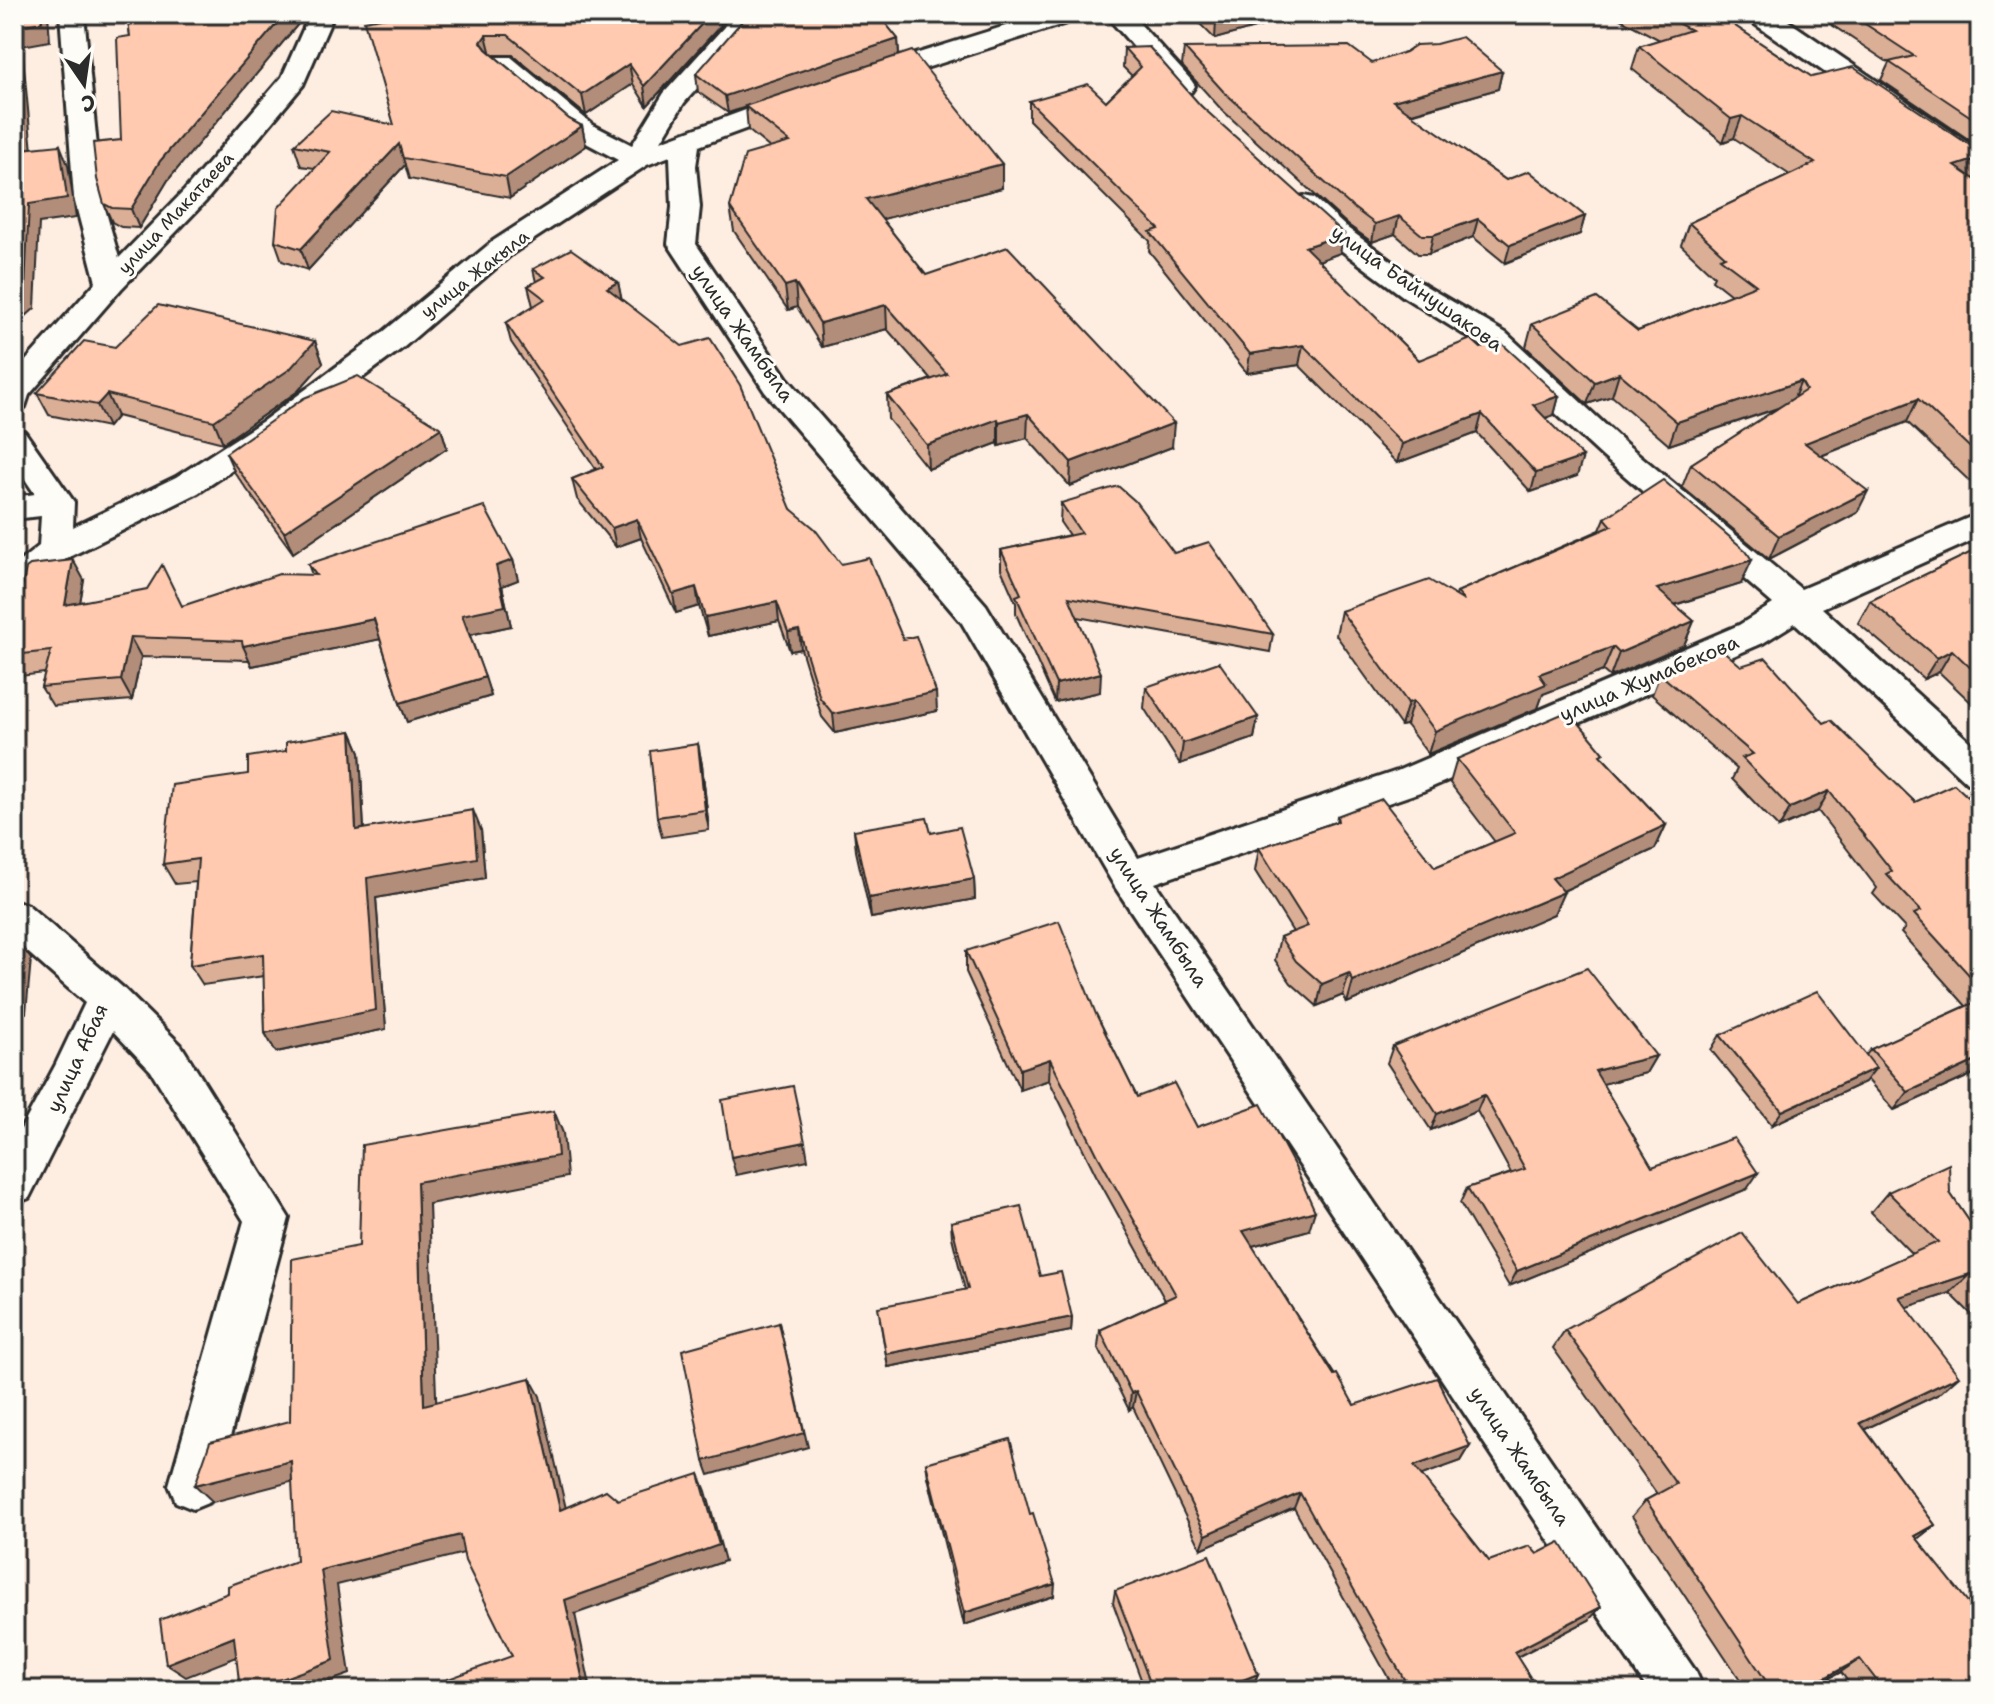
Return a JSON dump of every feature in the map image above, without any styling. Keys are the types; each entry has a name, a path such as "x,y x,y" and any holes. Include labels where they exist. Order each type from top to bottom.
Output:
{"street":[{"path":"72,14 88,198 111,283"},
{"name":"улица Макатаева","path":"14,400 14,393 111,283 195,196 294,79 322,14"},
{"path":"502,62 584,131 637,159 673,99 735,30 742,14"},
{"name":"улица Жакыла","path":"14,585 55,550 187,485 274,428 393,340 503,247 637,159 831,90 1070,14"},
{"path":"1117,14 1200,106"},
{"path":"1759,14 1980,165"},
{"name":"улица Жамбыла","path":"686,142 682,166 686,207 682,244 776,385 974,614 1129,876 1678,1690"},
{"name":"улица Байнушакова","path":"1278,180 1336,233 1392,274 1495,340 1614,450 1797,605 1980,773"},
{"path":"14,439 58,502 55,550"},
{"path":"14,508 58,502"},
{"name":"улица Жумабекова","path":"1129,876 1410,781 1751,634 1797,605 1980,524"},
{"name":"улица Абая","path":"14,916 107,998 71,1077 14,1184"},
{"path":"107,998 166,1058 267,1218 193,1485"}],"building":[{"path":"14,14 41,14 42,22 14,27"},
{"path":"127,14 285,14 160,161 131,209 112,208 104,204 97,179 93,143 121,140 117,38 130,36"},
{"path":"404,14 711,14 644,86 629,64 582,95 508,35 486,35 481,42 486,49 569,119 582,126 506,177 403,158 399,144 301,249 275,241 278,208 330,152 294,145 331,111 394,125 364,21"},
{"path":"748,14 878,14 898,39 725,96 696,74"},
{"path":"1209,14 1243,14 1216,21"},
{"path":"1660,14 1720,14 1812,77 1853,67 1980,152 1980,158 1955,166 1980,183 1980,457 1918,399 1805,443 1868,491 1779,536 1691,464 1806,390 1801,381 1677,422 1619,373 1595,382 1532,324 1597,298 1638,331 1756,285 1720,258 1725,256 1689,223 1815,163 1742,116 1731,119 1639,46 1691,30"},
{"path":"1850,14 1980,14 1980,123 1889,62 1914,56"},
{"path":"14,30 24,143 21,149 60,145 67,198 29,204 25,288 14,298"},
{"path":"1462,37 1502,71 1393,101 1506,180 1529,171 1585,216 1510,245 1478,219 1433,235 1422,235 1399,216 1375,224 1223,91 1184,48 1349,46 1372,63 1416,45 1436,44"},
{"path":"1149,47 1201,106 1344,234 1305,247 1419,360 1471,339 1481,348 1499,341 1559,396 1533,405 1583,457 1536,473 1482,414 1402,444 1303,345 1250,354 1150,232 1159,229 1029,101 1088,84 1106,101 1141,67 1124,48"},
{"path":"912,51 1002,164 866,199 926,275 1008,247 1174,423 1071,462 1028,414 999,422 998,419 927,445 887,395 947,374 886,305 820,323 795,283 785,286 730,207 745,155 790,142 745,106"},
{"path":"571,249 618,282 607,288 682,346 710,338 740,385 791,509 814,528 841,564 869,558 903,639 916,636 936,692 833,714 820,698 799,630 788,632 777,602 705,617 696,587 673,594 637,519 612,528 572,479 603,467 506,323 545,299 528,286 545,277 533,269"},
{"path":"158,305 315,341 290,369 214,421 107,394 97,405 37,393 84,341 115,347"},
{"path":"358,376 441,428 284,532 226,453 304,398"},
{"path":"1663,480 1746,551 1752,560 1657,589 1694,621 1619,653 1613,647 1539,674 1546,684 1435,731 1413,701 1408,703 1341,611 1429,580 1464,601 1457,592 1612,526 1605,518"},
{"path":"1118,486 1135,501 1174,553 1209,542 1273,634 1069,597 1101,673 1056,684 1016,596 1021,594 1001,550 1081,533 1061,503"},
{"path":"484,506 513,560 496,566 505,606 462,615 485,677 400,703 374,619 243,646 242,641 130,637 121,680 41,687 51,651 14,655 14,626 26,568 30,565 73,560 65,605 147,589 162,565 182,606 279,574 316,575 308,564"},
{"path":"1980,548 1980,677 1952,650 1937,658 1870,601"},
{"path":"1720,648 1741,666 1766,658 1824,723 1831,720 1915,802 1954,784 1980,808 1980,987 1914,914 1921,911 1886,874 1892,871 1829,791 1790,808 1742,758 1753,754 1660,674"},
{"path":"1219,662 1258,717 1183,743 1146,687"},
{"path":"1569,711 1604,753 1600,755 1666,825 1552,878 1564,892 1353,981 1349,973 1322,984 1296,961 1280,937 1308,926 1259,848 1338,821 1337,816 1382,799 1435,867 1515,833 1457,759"},
{"path":"351,731 356,830 473,810 477,858 367,878 376,1010 265,1033 263,954 190,965 198,859 163,864 172,785 248,774 248,757 286,751 286,742"},
{"path":"698,744 705,810 657,817 650,751"},
{"path":"927,818 931,833 960,827 974,879 869,898 854,830"},
{"path":"1059,921 1096,1014 1137,1097 1174,1083 1197,1127 1261,1104 1315,1211 1243,1231 1354,1405 1437,1378 1470,1446 1414,1466 1489,1561 1530,1546 1537,1554 1560,1542 1601,1607 1514,1652 1538,1690 1410,1690 1300,1493 1206,1535 1136,1391 1131,1393 1100,1330 1176,1295 1098,1156 1050,1059 1020,1069 966,951"},
{"path":"1587,968 1656,1056 1595,1071 1652,1167 1734,1138 1758,1173 1517,1271 1467,1188 1525,1169 1484,1095 1437,1114 1393,1046"},
{"path":"1817,991 1876,1068 1782,1111 1720,1035"},
{"path":"1980,1000 1980,1059 1908,1092 1871,1049"},
{"path":"793,1086 805,1142 731,1157 722,1100"},
{"path":"554,1111 558,1156 417,1182 424,1405 530,1378 560,1510 606,1490 618,1500 699,1474 719,1545 565,1600 585,1690 418,1690 512,1656 465,1561 460,1535 321,1570 334,1660 251,1690 240,1690 234,1637 166,1664 160,1620 228,1593 228,1586 296,1561 291,1461 195,1485 210,1442 290,1421 292,1259 359,1246 362,1145"},
{"path":"1949,1164 1950,1193 1980,1237 1980,1284 1970,1274 1899,1297 1959,1376 1860,1423 1935,1525 1915,1536 1980,1617 1980,1677 1954,1690 1884,1690 1860,1659 1802,1690 1772,1690 1646,1500 1676,1484 1565,1330 1742,1233 1798,1304 1938,1242 1888,1192"},
{"path":"1021,1206 1040,1276 1061,1272 1072,1317 886,1354 878,1307 968,1289 951,1222"},
{"path":"779,1323 804,1433 704,1461 682,1350"},
{"path":"1010,1439 1030,1514 1033,1513 1055,1584 964,1613 926,1463"},
{"path":"1209,1555 1258,1674 1217,1690 1153,1690 1115,1591"}]}
